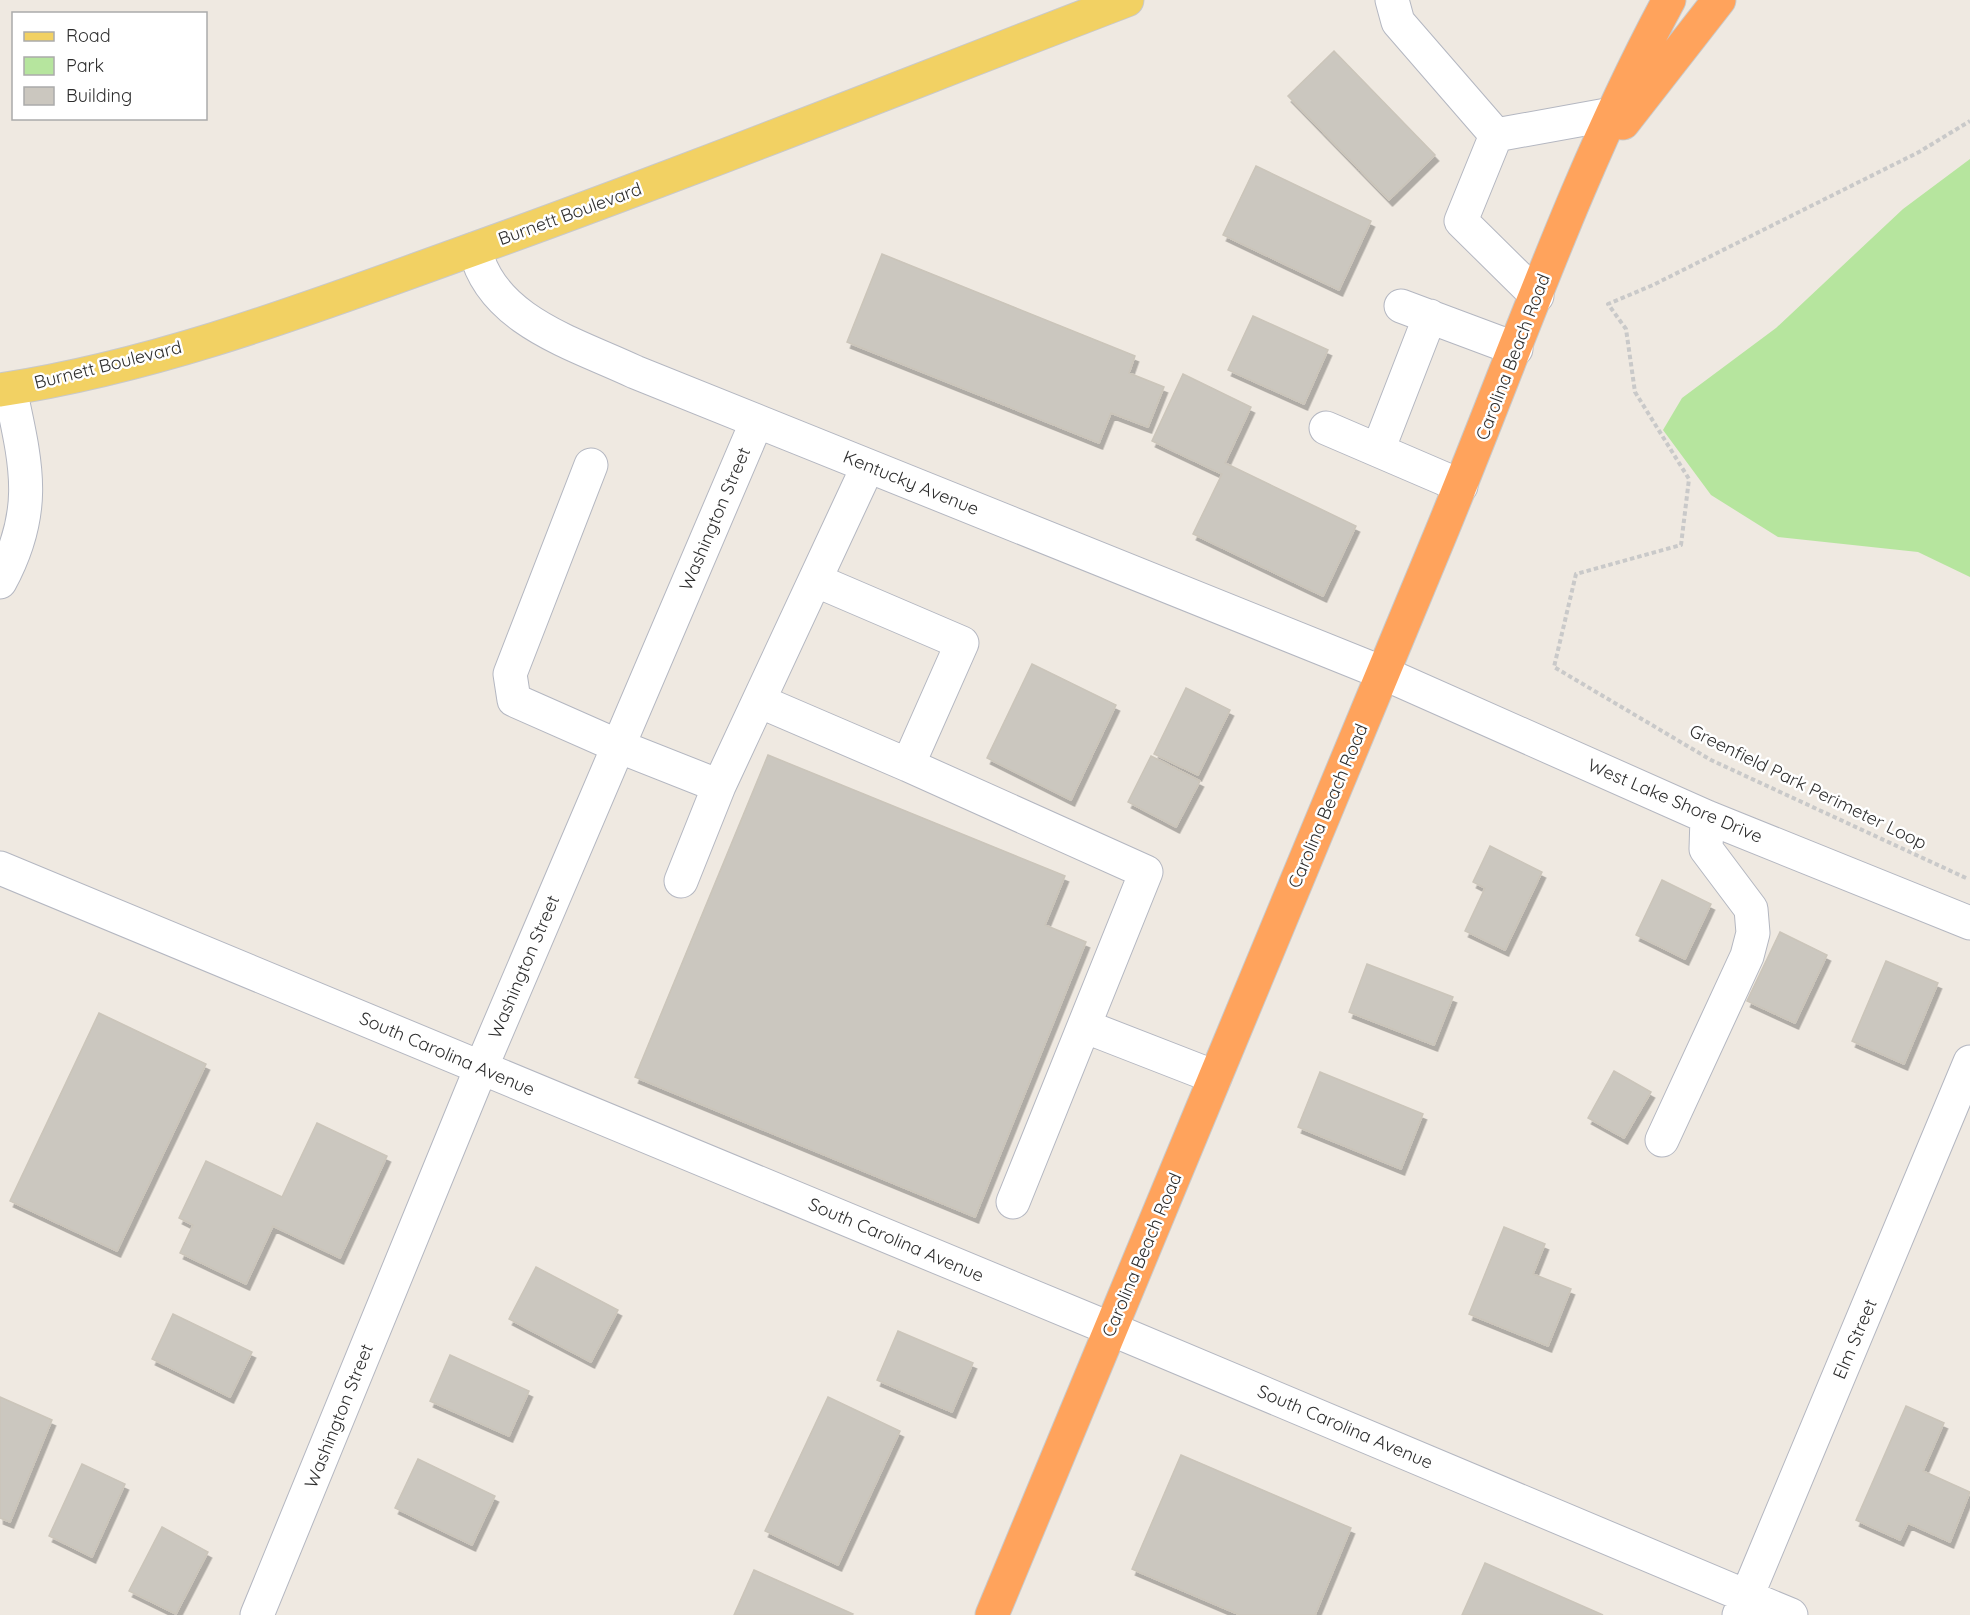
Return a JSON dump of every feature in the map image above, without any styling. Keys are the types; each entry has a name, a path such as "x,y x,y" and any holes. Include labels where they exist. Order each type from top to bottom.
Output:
{"highway":[{"name":"Carolina Beach Road","path":"992,1615 1461,486 1586,169 1669,0"},
{"path":"1586,169 1719,0"}],"main road":[{"name":"Burnett Boulevard","path":"5,390 130,363 212,340 475,249 576,213 1127,0"}],"street":[{"path":"1392,0 1398,22 1496,135"},
{"path":"1496,135 1612,114"},
{"path":"1496,135 1461,221 1536,296"},
{"name":"Kentucky Avenue","path":"475,249 479,269 489,284 508,305 531,323 635,372 1383,673"},
{"path":"1378,450 1416,311 1516,349"},
{"path":"0,582 15,553 25,517 26,463 5,390"},
{"name":"Washington Street","path":"257,1615 481,1068 757,421"},
{"path":"1326,428 1461,486"},
{"path":"591,465 510,674 514,700 618,746 719,786"},
{"path":"681,881 719,786 868,466"},
{"path":"816,580 962,643 908,765"},
{"name":"West Lake Shore Drive","path":"1383,673 1707,816 1970,923"},
{"path":"759,701 1146,872 1013,1202"},
{"path":"1662,1140 1747,956 1753,933 1751,909 1707,849 1707,816"},
{"name":"South Carolina Avenue","path":"0,868 1111,1329 1743,1606 1791,1615"},
{"path":"1084,1026 1215,1077"},
{"name":"Elm Street","path":"1743,1606 1970,1062"}],"path":[{"name":"Greenfield Park Perimeter Loop","path":"1970,122 1919,152 1653,285 1608,304 1626,329 1635,392 1689,479 1681,545 1576,574 1554,667 1711,760 1970,880"}],"green space":[{"path":"1970,159 1970,577 1918,552 1778,537 1711,495 1663,430 1682,398 1776,328 1903,209"}],"building":[{"path":"1334,51 1435,155 1389,200 1288,96"},
{"path":"1256,166 1371,221 1339,290 1223,235"},
{"path":"882,254 1135,356 1129,373 1164,387 1148,427 1111,413 1099,443 847,342"},
{"path":"1253,316 1328,350 1304,404 1228,370"},
{"path":"1183,374 1251,407 1225,463 1356,526 1323,596 1193,534 1222,474 1152,441"},
{"path":"1032,664 1116,705 1071,800 987,758"},
{"path":"1186,688 1230,710 1198,775 1154,754"},
{"path":"768,755 1065,876 1045,925 1086,942 975,1217 635,1077"},
{"path":"1151,756 1200,781 1176,827 1128,802"},
{"path":"1490,846 1542,872 1505,950 1465,931 1485,888 1473,882"},
{"path":"1662,880 1711,904 1685,959 1636,935"},
{"path":"1780,932 1827,955 1795,1023 1747,1001"},
{"path":"1886,961 1938,983 1904,1064 1852,1041"},
{"path":"1367,964 1453,997 1434,1045 1349,1012"},
{"path":"99,1013 206,1064 117,1251 10,1201"},
{"path":"1614,1071 1651,1092 1624,1138 1588,1118"},
{"path":"1320,1072 1423,1114 1401,1169 1298,1127"},
{"path":"317,1123 387,1156 340,1258 273,1226 246,1284 180,1253 193,1225 179,1218 206,1161 282,1197"},
{"path":"1504,1227 1545,1244 1533,1274 1571,1289 1548,1346 1469,1314"},
{"path":"536,1267 618,1310 591,1362 509,1319"},
{"path":"173,1314 252,1352 230,1397 152,1359"},
{"path":"898,1331 973,1363 952,1412 877,1380"},
{"path":"450,1355 529,1391 509,1436 430,1401"},
{"path":"0,1397 52,1420 10,1522 0,1518"},
{"path":"828,1397 900,1431 838,1565 765,1531"},
{"path":"1906,1406 1944,1423 1923,1471 1970,1492 1950,1542 1908,1523 1900,1540 1856,1520"},
{"path":"1181,1455 1351,1528 1315,1615 1240,1615 1132,1569"},
{"path":"418,1459 495,1496 472,1545 395,1508"},
{"path":"82,1464 125,1484 92,1557 49,1536"},
{"path":"162,1527 208,1552 176,1614 129,1591"},
{"path":"1485,1563 1603,1615 1462,1615"},
{"path":"754,1570 853,1614 734,1615"}]}
